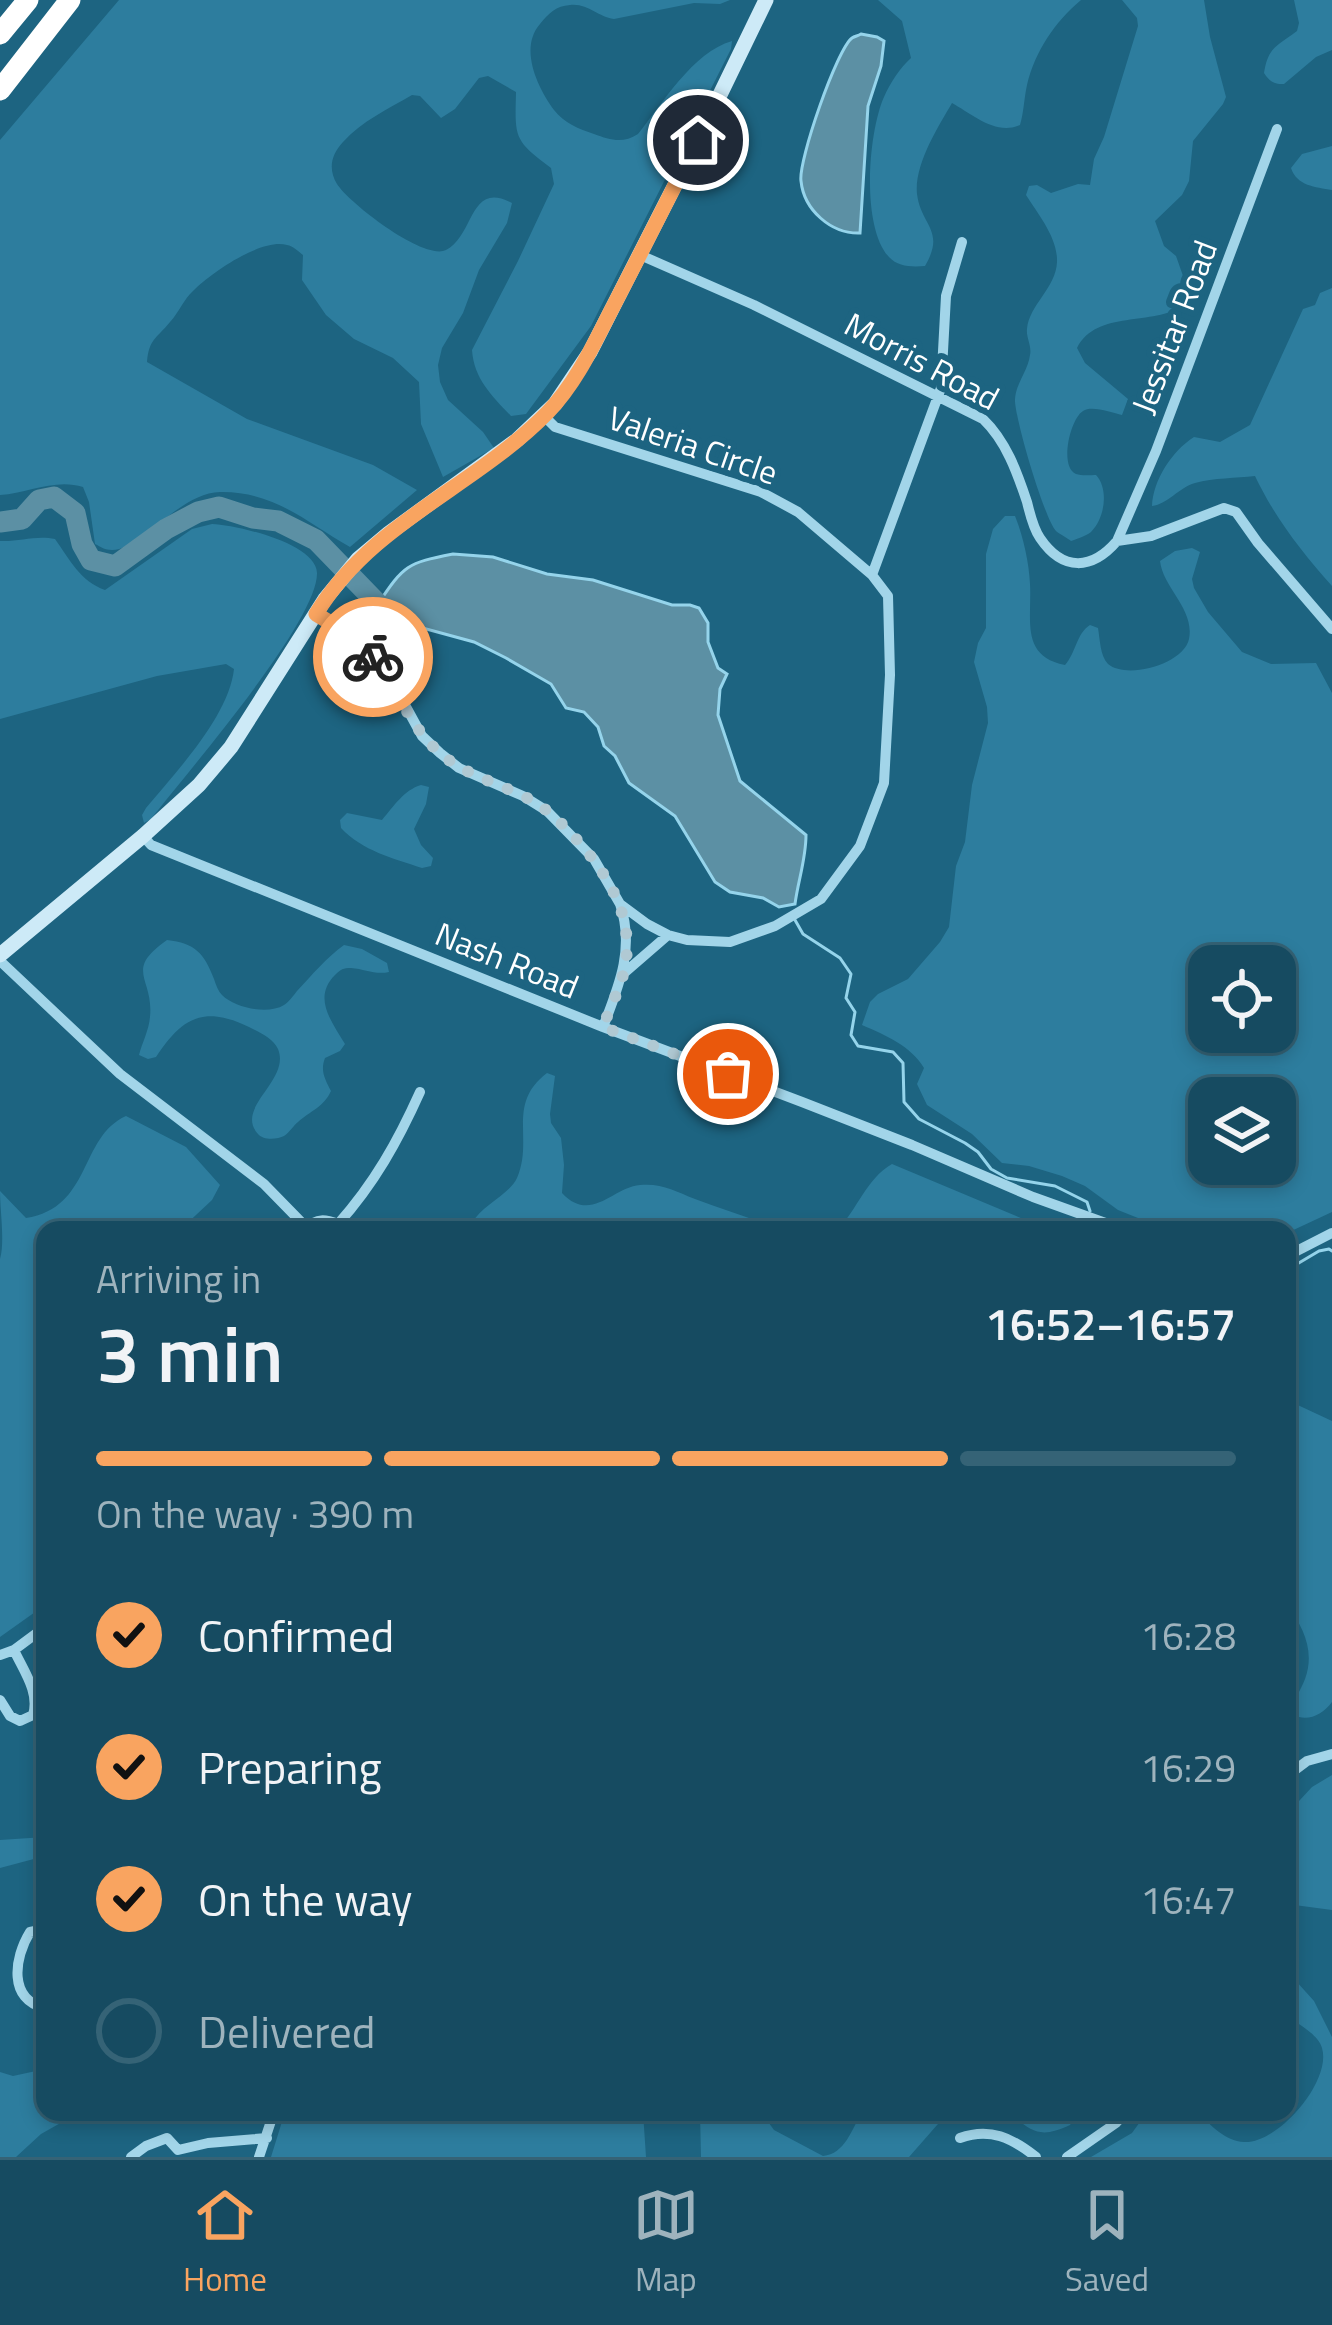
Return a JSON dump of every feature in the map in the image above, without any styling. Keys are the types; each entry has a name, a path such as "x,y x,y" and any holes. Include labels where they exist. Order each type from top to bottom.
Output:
{"highway":[{"path":"0,34 28,0"},
{"path":"0,90 70,0"}],"main road":[{"path":"0,958 143,836 215,767 336,584 358,559 544,416 579,372 766,0"}],"street":[{"name":"Jessitar Road","path":"1117,542 1156,451 1276,129"},
{"path":"620,904 668,935 730,942 775,926 821,899 860,846 884,783 890,675 888,596 872,575 941,388 946,296 962,242"},
{"name":"Morris Road","path":"640,255 754,305 983,419 998,433 1037,535 1055,556 1082,564 1102,559 1117,542 1151,536 1224,508 1236,512 1332,629"},
{"name":"Valeria Circle","path":"544,416 555,427 761,492 798,512 872,575"},
{"path":"316,614 349,634 374,658 422,736 440,754 547,811 594,859 620,904 626,945 623,974 603,1027"},
{"name":"Nash Road","path":"143,836 151,845 232,879 1100,1221"},
{"path":"623,974 668,935"},
{"path":"0,958 120,1074 264,1184 299,1221"},
{"path":"344,1221 389,1156 420,1092"},
{"path":"1296,1251 1332,1233"},
{"path":"0,1655 36,1633"},
{"path":"0,1700 10,1716 20,1721 33,1715 36,1706 14,1649"},
{"path":"1296,1769 1307,1760 1332,1754"},
{"path":"36,1931 30,1932 17,1957 20,1994 36,2005"},
{"path":"259,2157 272,2121"},
{"path":"1067,2157 1118,2121"},
{"path":"959,2138 975,2132 1004,2135 1036,2157"},
{"path":"131,2157 166,2138 178,2154 208,2143 267,2138"}],"shaded area":[{"path":"119,0 730,0 614,19 570,5 553,11 540,24 531,56 548,101 572,125 616,140 638,134 692,67 732,41 591,326 526,414 511,416 491,394 476,370 472,350 554,184 551,168 519,136 516,92 488,76 479,78 455,109 441,118 420,96 412,95 358,128 333,157 337,184 371,216 421,247 446,250 488,199 512,203 507,223 479,270 438,365 448,400 494,448 443,477 421,424 419,382 393,358 354,339 326,315 302,280 303,255 287,245 264,247 224,267 193,291 154,340 147,362 247,419 373,465 417,490 350,547 273,502 220,492 190,501 135,541 110,550 95,544 83,487 52,485 0,495 0,140"},
{"path":"878,0 1081,0 1041,49 1027,85 1020,125 993,126 952,103 946,113 928,147 917,183 919,205 933,236 925,266 906,266 889,257 874,224 870,179 878,113 892,81 911,58 902,21"},
{"path":"1122,0 1204,0 1226,97 1193,141 1189,181 1182,195 1155,221 1164,246 1176,256 1188,290 1184,305 1157,316 1098,328 1077,348 1085,363 1128,399 1122,415 1087,409 1074,423 1068,462 1076,474 1096,475 1104,504 1091,532 1071,541 1056,531 1044,507 1016,409 1016,393 1030,355 1029,320 1057,262 1051,235 1026,195 1029,186 1051,193 1090,185 1094,159 1138,26"},
{"path":"1294,0 1332,0 1332,50 1278,84 1264,73 1271,52 1297,31"},
{"path":"861,34 884,41 868,106 860,233 839,229 821,218 807,201 801,181 828,83 845,46"},
{"path":"1332,146 1332,190 1298,179 1291,168 1302,154"},
{"path":"1332,288 1332,586 1289,534 1255,476 1195,483 1152,506 1160,476 1186,443 1194,437 1220,442 1250,425 1303,309 1315,305 1320,293"},
{"path":"1005,516 1015,516 1028,567 1031,635 1041,654 1051,660 1065,665 1090,625 1098,628 1105,661 1117,669 1141,670 1177,656 1185,648 1190,628 1160,561 1175,551 1192,548 1200,552 1194,588 1242,652 1271,664 1316,663 1332,693 1332,1212 1296,1229 1296,1221 1146,1221 1062,1176 1002,1163 972,1134 927,1105 917,1084 924,1068 912,1053 862,1025 870,1002 908,979 949,927 956,866 988,723 974,662 986,628 986,554 993,529"},
{"path":"212,524 256,532 304,553 317,573 312,596 247,698 144,823 146,808 212,724 234,669 226,664 157,676 0,719 0,541 55,539 82,575 105,590 192,529"},
{"path":"453,554 493,557 699,608 708,623 708,642 718,668 727,674 720,689 718,715 740,781 806,835 795,904 779,907 763,898 730,892 715,882 675,816 629,783 604,746 598,727 584,712 566,708 551,684 474,642 393,620 378,604 408,568"},
{"path":"421,785 429,787 414,829 433,858 431,866 422,868 378,853 341,828 340,820 347,813 382,820 404,795"},
{"path":"167,940 197,951 228,1000 261,1010 286,1004 344,945 387,963 389,972 346,968 328,984 326,1010 345,1044 325,1058 328,1096 284,1136 264,1138 253,1124 257,1104 280,1061 276,1045 261,1033 233,1020 206,1017 175,1033 156,1057 139,1055 150,1017 143,967"},
{"path":"547,1073 555,1076 551,1123 561,1138 562,1193 573,1202 592,1205 630,1187 655,1185 757,1221 473,1221 517,1178 524,1110 535,1085"},
{"path":"126,1116 186,1147 220,1185 190,1221 36,1221 36,1611 0,1637 0,1191 26,1218 47,1212 74,1187 111,1126"},
{"path":"892,1164 1030,1221 844,1221 875,1178"},
{"path":"1296,1404 1332,1421 1332,1702 1319,1714 1304,1718 1296,1716 1296,1699 1308,1669 1308,1650 1298,1622"},
{"path":"1332,1775 1332,1910 1296,1905 1296,1804"},
{"path":"36,1838 36,1858 0,1868 0,1840"},
{"path":"1296,1981 1314,2001 1332,2037 1332,2157 1091,2157 1132,2133 1141,2121 1207,2121 1224,2135 1244,2142 1296,2121 1296,2112 1311,2093 1323,2062 1322,2048 1296,2022"},
{"path":"36,2071 36,2121 64,2121 16,2157 0,2157 0,2072 13,2076"},
{"path":"282,2121 644,2121 646,2157 271,2157"},
{"path":"700,2121 768,2121 774,2130 823,2156 842,2146 857,2121 941,2121 909,2157 701,2157"},
{"path":"1020,2121 1072,2121 1052,2132"}],"waterway":[{"path":"0,522 22,519 39,500 54,497 75,513 91,560 115,566 166,529 219,507 278,521 316,540 378,604"},
{"path":"795,920 803,934 840,958 851,974 846,998 855,1012 851,1035 858,1046 893,1052 903,1063 904,1102 919,1119 965,1143 1007,1178 1055,1186 1087,1202 1090,1211"},
{"path":"1296,1265 1319,1251 1332,1251"}],"way so far":[{"path":"373,657 422,736 440,754 547,811 594,859 613,889 624,915 626,945 623,974 603,1027 728,1074"}],"route":[{"path":"373,657 349,634 316,614 325,599 373,546 517,440 555,404 590,352 698,140"}]}
